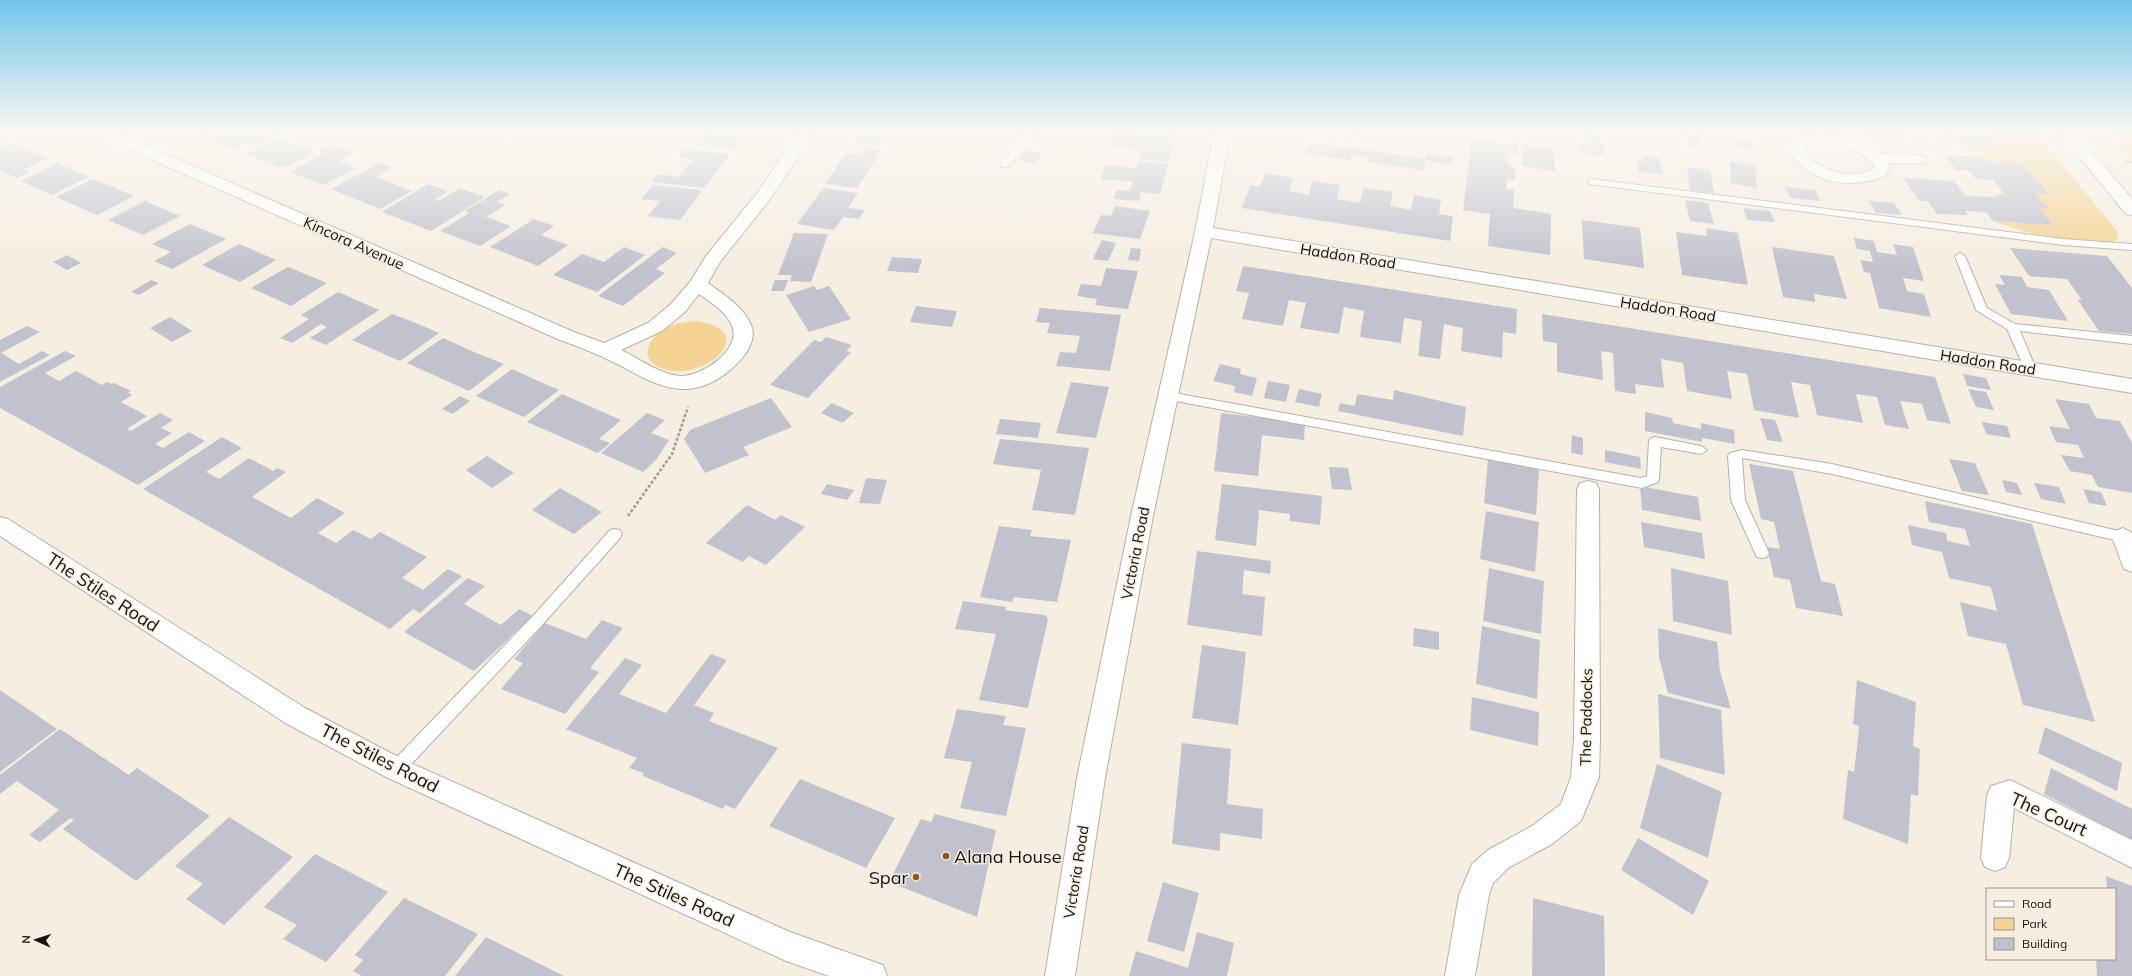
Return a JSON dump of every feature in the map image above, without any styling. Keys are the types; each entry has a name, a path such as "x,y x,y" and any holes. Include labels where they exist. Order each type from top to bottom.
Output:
{"street":[{"name":"Kincora Avenue","path":"208,179 540,324 605,350 669,381 692,382 722,367 742,344 743,327 732,312 698,284"},
{"path":"605,350 655,327 678,308 698,284 712,260 764,195 775,179"},
{"name":"Victoria Road","path":"1060,976 1091,778 1141,524 1204,232 1214,179"},
{"path":"1849,179 1863,179"},
{"path":"2106,179 2132,210"},
{"name":"Haddon Road","path":"1204,232 2132,386"},
{"name":"The Paddocks","path":"1460,976 1474,894 1482,874 1498,859 1542,835 1571,812 1585,777 1587,732 1588,489"},
{"name":"The Stiles Road","path":"0,525 296,716 396,769 786,946 872,976"},
{"path":"2123,536 2132,563"},
{"name":"The Court","path":"1995,858 2001,795 2010,792 2132,855"}],"lane":[{"path":"1592,182 2040,239 2132,247"},
{"path":"1960,256 1982,310 2012,327 2132,340"},
{"path":"2012,327 2030,369"},
{"path":"1169,396 1642,483 1653,479 1655,441 1702,450"},
{"path":"1762,553 1738,500 1734,456 1742,454 1832,469 2123,536"},
{"path":"396,769 538,620 615,534"}],"path":[{"path":"615,534 672,454 683,425 691,396 692,382"}],"green space":[{"path":"2037,179 2074,179 2117,231 2118,237 2114,242 2067,240 2023,231 1993,221 2053,224 2039,207 2047,208 2035,193 2050,193"},
{"path":"696,321 715,326 725,334 726,344 720,353 710,362 696,368 680,371 664,369 656,366 651,361 648,355 648,349 650,343 659,332 674,325"}],"building":[{"path":"26,179 86,179 52,195 21,181"},
{"path":"93,179 134,196 97,215 56,197"},
{"path":"307,179 336,179 324,185"},
{"path":"350,179 380,179 412,191 380,209 331,189"},
{"path":"654,179 711,179 704,188 651,182"},
{"path":"829,179 863,179 857,188 825,184"},
{"path":"1101,179 1164,179 1160,194 1141,192 1139,201 1114,199 1117,190 1130,191 1133,182"},
{"path":"1263,179 1293,179 1289,191 1309,195 1312,181 1340,185 1337,199 1360,203 1364,188 1393,192 1390,206 1411,210 1414,195 1441,200 1439,214 1453,216 1450,241 1242,208 1250,185 1260,187"},
{"path":"1467,179 1515,179 1515,180 1507,179 1506,189 1514,190 1513,208 1551,214 1550,255 1488,246 1490,214 1463,210"},
{"path":"1689,179 1711,179 1714,193 1690,190"},
{"path":"1731,179 1756,179 1757,188 1731,183"},
{"path":"1903,179 1954,181 1965,196 1997,197 1994,194 2005,195 1993,180 1976,179 2036,179 2050,194 2035,193 2048,208 2039,207 2053,225 1993,221 1986,212 1965,211 1968,215 1937,214 1928,201 1919,201"},
{"path":"428,184 448,191 435,199 439,201 460,188 485,197 431,231 382,212"},
{"path":"653,185 703,190 680,220 648,216 660,201 641,199"},
{"path":"1785,187 1815,190 1820,201 1790,198"},
{"path":"823,188 858,193 848,208 865,210 859,219 843,217 834,230 797,224"},
{"path":"499,190 510,194 497,202 505,205 486,217 511,226 480,246 440,231 469,213 465,211"},
{"path":"1685,200 1708,203 1714,224 1690,221"},
{"path":"145,201 180,216 143,235 108,220"},
{"path":"1869,201 1894,203 1902,215 1876,213"},
{"path":"1115,206 1150,211 1140,239 1093,233 1101,215 1111,216"},
{"path":"1743,208 1770,211 1775,222 1747,220"},
{"path":"534,219 554,226 541,235 568,245 538,266 490,247"},
{"path":"1582,220 1640,228 1644,268 1584,259"},
{"path":"190,224 226,239 172,269 154,261 171,252 152,244"},
{"path":"1706,228 1738,233 1748,285 1682,275 1676,232 1707,236"},
{"path":"794,233 828,234 811,282 790,281 792,275 778,275"},
{"path":"1854,238 1874,241 1877,252 1897,255 1893,244 1913,247 1924,281 1903,278 1907,291 1924,294 1931,317 1879,308 1870,273 1864,272 1860,260 1873,262 1870,251 1857,249"},
{"path":"1102,240 1116,243 1108,261 1093,259"},
{"path":"239,244 276,260 240,282 202,265"},
{"path":"624,247 645,255 597,292 553,275 582,254 604,262"},
{"path":"663,247 677,253 656,269 665,273 623,306 598,296"},
{"path":"1772,247 1834,256 1847,299 1814,294 1815,302 1783,297"},
{"path":"1131,248 1141,249 1139,261 1128,260"},
{"path":"2010,248 2107,256 2132,288 2132,334 2099,331 2077,299 2082,300 2067,279 2029,276"},
{"path":"67,255 81,263 67,270 53,262"},
{"path":"892,257 922,259 918,273 887,271"},
{"path":"1243,266 1517,309 1516,334 1503,332 1502,358 1461,351 1463,328 1444,324 1440,359 1418,356 1422,321 1404,318 1401,343 1360,337 1364,311 1344,307 1339,334 1300,328 1306,303 1289,300 1283,326 1242,319 1249,293 1236,291"},
{"path":"288,267 327,283 291,306 251,288"},
{"path":"1106,268 1138,271 1128,309 1095,305 1097,299 1077,296 1081,284 1101,286"},
{"path":"1999,275 2022,277 2027,287 2049,290 2068,321 2011,314 1995,284 2005,285"},
{"path":"151,280 159,283 139,295 131,292"},
{"path":"775,280 788,280 784,291 771,291"},
{"path":"814,286 817,290 829,286 851,319 809,332 786,295"},
{"path":"338,292 379,310 326,345 310,338 327,327 321,324 292,343 280,338 309,319 301,315"},
{"path":"916,306 957,311 952,327 910,322"},
{"path":"1040,308 1121,315 1110,371 1056,366 1060,352 1076,353 1080,336 1047,333 1050,323 1036,322"},
{"path":"392,314 439,333 400,361 352,340"},
{"path":"1542,314 1935,377 1951,424 1927,420 1922,404 1900,401 1909,429 1885,425 1877,397 1856,394 1863,423 1817,415 1810,385 1791,382 1799,418 1754,410 1747,374 1727,371 1732,399 1687,391 1683,363 1661,359 1664,388 1635,384 1636,394 1615,391 1613,353 1601,351 1603,380 1557,372 1557,343 1543,341"},
{"path":"170,317 192,331 172,342 150,328"},
{"path":"27,326 40,332 1,353 19,364 42,351 50,355 0,382 0,340"},
{"path":"826,337 852,345 846,351 851,352 808,398 770,385 814,340 821,342"},
{"path":"443,338 504,364 469,391 407,363"},
{"path":"65,351 76,356 45,373 59,381 76,371 102,385 107,382 111,384 114,383 131,391 128,393 132,395 121,402 147,416 127,429 131,431 160,413 173,420 161,428 172,433 155,444 163,448 189,432 205,441 138,485 0,408 0,387"},
{"path":"1220,364 1241,369 1240,374 1257,378 1252,396 1234,392 1235,386 1213,381"},
{"path":"512,369 559,390 524,417 476,396"},
{"path":"1963,374 1986,378 1991,390 1967,386"},
{"path":"1268,381 1290,385 1286,402 1264,398"},
{"path":"1071,382 1109,387 1096,438 1056,433"},
{"path":"1299,389 1322,394 1319,407 1295,402"},
{"path":"1968,389 1986,392 1994,410 1976,407"},
{"path":"1394,390 1466,407 1463,436 1338,411 1340,403 1355,406 1357,394 1393,400"},
{"path":"562,394 621,420 599,439 610,443 598,453 527,422"},
{"path":"460,396 470,401 453,414 442,409"},
{"path":"771,398 792,427 743,447 749,455 705,473 684,439 690,430"},
{"path":"2055,399 2089,404 2096,418 2120,421 2132,443 2132,493 2098,487 2092,475 2070,471 2061,455 2084,458 2078,445 2056,442 2049,426 2070,429"},
{"path":"832,403 854,413 842,423 821,413"},
{"path":"1645,412 1672,418 1673,423 1701,429 1701,423 1734,430 1735,444 1702,438 1702,442 1645,431"},
{"path":"647,413 665,420 651,433 669,440 656,460 643,472 601,453"},
{"path":"1221,413 1305,423 1304,440 1262,435 1258,476 1214,471"},
{"path":"1760,418 1775,420 1783,442 1767,440"},
{"path":"1000,419 1041,423 1038,438 996,434"},
{"path":"1982,422 2007,426 2011,438 1986,434"},
{"path":"1572,435 1583,438 1583,455 1571,453"},
{"path":"222,437 242,448 206,472 219,479 249,458 273,471 277,468 286,472 252,497 291,518 317,498 345,513 318,533 336,543 353,530 371,539 380,532 427,557 402,578 423,590 448,569 462,576 420,613 413,609 390,629 143,489"},
{"path":"1000,439 1089,448 1075,515 1032,510 1041,470 993,464"},
{"path":"1605,450 1640,457 1641,469 1605,462"},
{"path":"487,456 514,473 492,488 466,470"},
{"path":"1488,459 1539,470 1536,515 1484,503"},
{"path":"1949,459 1975,463 1989,495 1962,491"},
{"path":"1749,464 1793,471 1821,581 1835,584 1843,616 1796,608 1790,580 1774,577 1767,547 1780,549 1774,522 1761,519"},
{"path":"1329,467 1348,468 1352,490 1332,489"},
{"path":"866,478 887,480 880,504 859,503"},
{"path":"2002,480 2017,483 2022,495 2006,492"},
{"path":"2034,483 2059,487 2066,504 2041,499"},
{"path":"827,484 854,490 847,500 821,494"},
{"path":"1222,484 1322,496 1320,525 1290,521 1290,514 1259,510 1256,546 1215,540"},
{"path":"1640,486 1698,497 1701,521 1642,510"},
{"path":"560,488 602,512 574,534 532,510"},
{"path":"2083,489 2101,492 2107,506 2089,503"},
{"path":"1925,501 2032,524 2095,722 2023,705 2006,644 1968,636 1960,602 1997,611 1991,587 1949,578 1942,552 1912,545 1908,525 1946,533 1947,541 1970,546 1965,529 1929,522"},
{"path":"747,505 775,520 781,515 805,527 766,565 749,556 743,562 706,543"},
{"path":"1486,511 1539,522 1535,572 1480,559"},
{"path":"1641,522 1702,533 1705,559 1644,547"},
{"path":"999,526 1032,530 1030,536 1071,540 1057,602 1014,597 1012,602 980,597"},
{"path":"1197,551 1271,561 1270,574 1244,570 1242,594 1265,597 1262,636 1187,625"},
{"path":"1489,568 1544,581 1541,634 1483,621"},
{"path":"1671,568 1728,581 1732,635 1673,621"},
{"path":"468,578 485,586 464,604 501,625 519,609 533,616 474,671 404,632"},
{"path":"963,601 1006,607 1005,610 1045,615 1048,619 1028,708 979,700 996,634 955,629"},
{"path":"602,620 623,628 590,668 599,672 565,714 501,689 523,663 514,659 545,623 586,639"},
{"path":"1482,626 1540,640 1537,699 1476,684"},
{"path":"1414,628 1439,632 1439,650 1413,646"},
{"path":"1658,628 1717,642 1720,671 1731,709 1668,693 1659,657"},
{"path":"1202,645 1246,652 1238,725 1192,718"},
{"path":"711,654 727,660 694,705 714,713 709,721 778,748 735,809 725,805 723,809 643,776 644,773 629,768 637,758 566,729 625,658 642,665 619,694 666,713"},
{"path":"1857,680 1916,702 1913,746 1920,749 1918,796 1911,794 1908,844 1843,819 1848,770 1854,772 1857,748 1859,726 1853,724"},
{"path":"0,690 57,729 0,772"},
{"path":"1658,694 1721,710 1725,775 1660,758"},
{"path":"1472,697 1539,712 1538,746 1470,730"},
{"path":"957,709 1006,716 1003,725 1026,728 1006,816 960,808 972,762 944,758"},
{"path":"2045,727 2122,763 2117,791 2038,753"},
{"path":"60,729 129,775 137,768 210,816 136,881 63,829 74,820 70,818 40,842 29,835 59,810 17,781 0,794 0,775"},
{"path":"1182,743 1231,749 1227,804 1263,809 1262,839 1220,833 1220,851 1172,844"},
{"path":"1657,764 1722,792 1708,858 1640,828"},
{"path":"2051,768 2132,809 2132,840 2044,794"},
{"path":"800,779 895,818 866,868 769,826"},
{"name":"Alana House","path":"935,814 996,830 977,917 889,882 921,819 931,822"},
{"path":"229,817 293,857 224,925 186,899 203,884 175,866"},
{"path":"1638,838 1709,881 1693,915 1621,870"},
{"path":"315,854 388,892 326,962 283,939 297,925 264,907"},
{"path":"2106,876 2132,886 2132,976 2097,976 2096,960 2116,960 2116,888 2107,888"},
{"path":"1163,882 1199,893 1184,952 1147,941"},
{"path":"404,898 478,934 445,976 362,976 353,971 363,960 355,955"},
{"path":"1533,898 1604,916 1605,976 1532,976"},
{"path":"1197,932 1234,943 1227,976 1129,976 1136,951 1188,968"},
{"path":"486,937 564,976 455,976"}],"place":[{"name":"Alana House","path":"946,856"},
{"name":"Spar","path":"916,877"}]}
